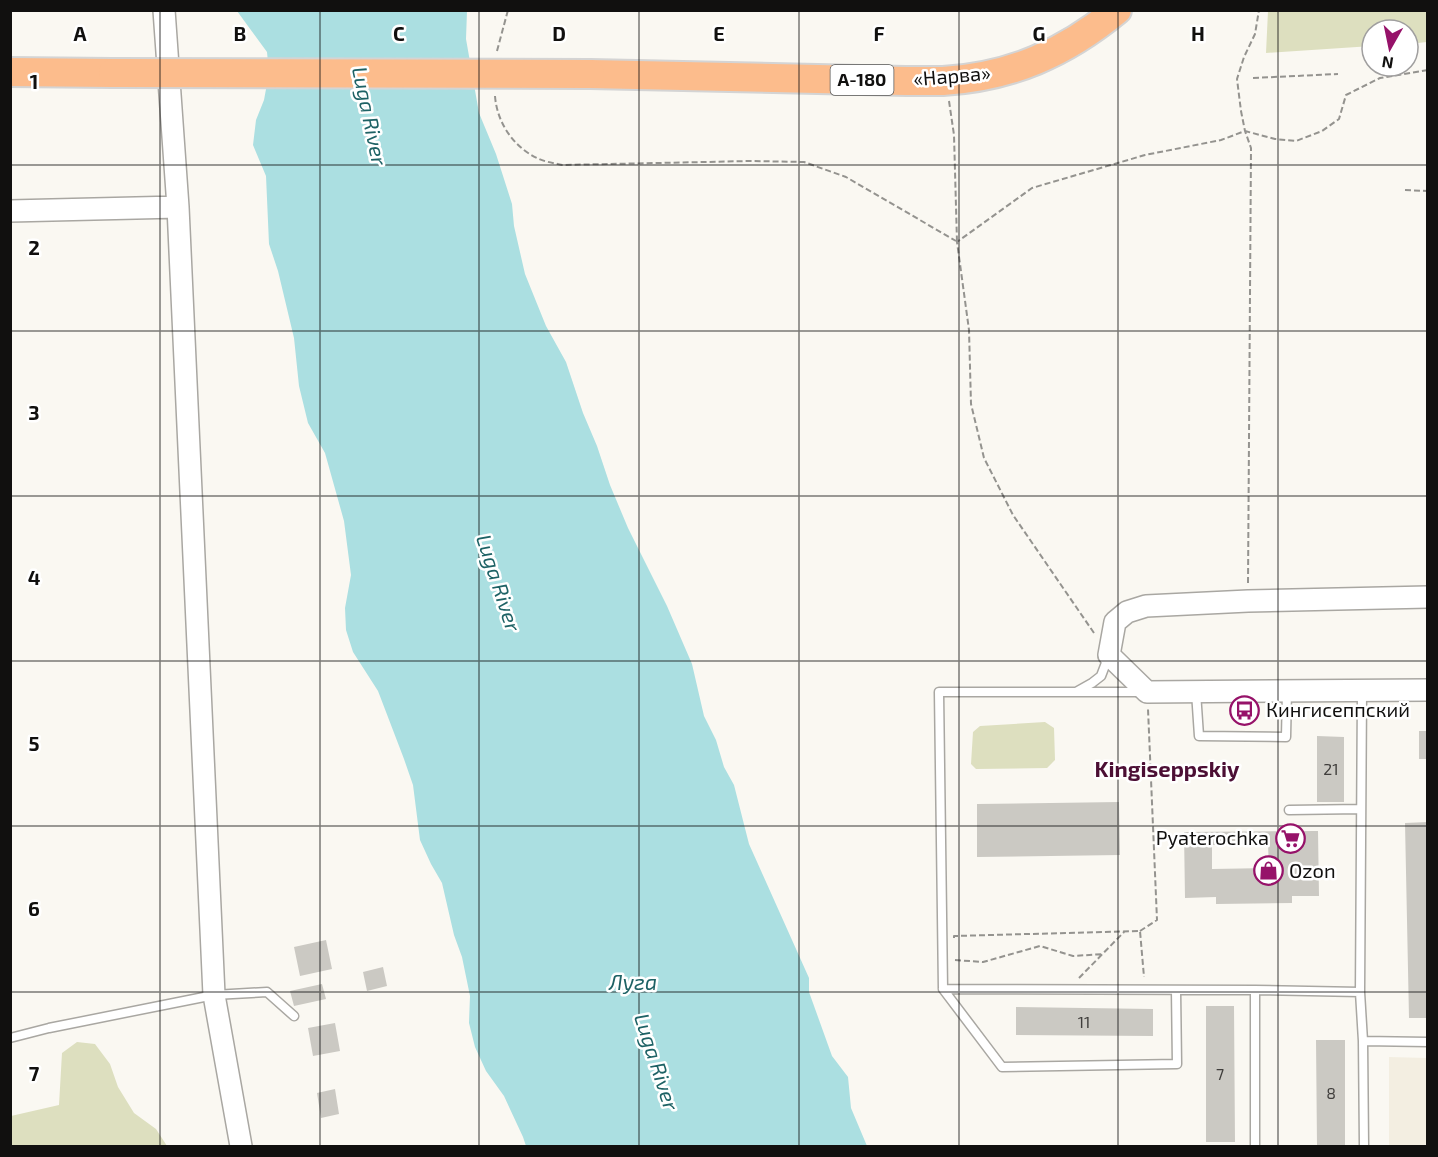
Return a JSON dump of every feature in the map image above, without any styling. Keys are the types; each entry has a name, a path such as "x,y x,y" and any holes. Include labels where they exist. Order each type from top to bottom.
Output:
{"highway":[{"name":"«Нарва»","path":"10,72 590,74 942,81 993,74 1049,55 1075,42 1117,10"}],"street":[{"path":"164,10 178,207 213,995 241,1146"},
{"path":"10,211 178,207"},
{"path":"1428,597 1146,606 1127,612 1115,622 1109,655 1147,692 1428,690"}],"lane":[{"path":"1076,692 1101,676 1109,655"},
{"path":"1196,692 1199,736 1286,737 1287,691"},
{"path":"1362,691 1360,992 1364,1146"},
{"path":"1147,692 939,692 943,989 1002,1067 1177,1064 1176,990"},
{"path":"1289,810 1361,809"},
{"path":"943,989 1360,992"},
{"path":"1254,1146 1255,990"},
{"path":"10,1038 213,995 267,992 294,1016"},
{"path":"1363,1041 1428,1042"}],"path":[{"path":"497,52 508,10"},
{"path":"1248,601 1251,148 1245,131 1237,79 1255,34 1259,10"},
{"path":"957,242 1032,188 1145,154 1221,140 1245,131 1275,139 1296,141 1322,131 1339,119 1346,95 1380,78 1428,70"},
{"path":"1253,78 1338,74"},
{"path":"495,90 495,100 501,122 511,137 525,151 539,159 562,165 751,160 804,162 846,177 957,242"},
{"path":"948,99 954,135 957,242 969,330 971,404 984,458 1013,516 1109,655"},
{"path":"1405,190 1428,190"},
{"path":"954,948 954,936 1140,931 1157,920 1147,692"},
{"path":"1069,989 1125,931"},
{"path":"1140,931 1145,990"},
{"path":"953,989 954,960 983,962 1040,946 1073,956 1104,954"}],"shaded area":[{"path":"1389,1057 1427,1058 1427,1146 1389,1146"}],"green space":[{"path":"1268,11 1427,11 1427,42 1420,43 1420,18 1360,18 1360,47 1266,53"},
{"path":"1045,722 1054,728 1055,760 1047,768 976,769 971,764 973,732 980,726"},
{"path":"77,1042 95,1044 110,1064 118,1087 134,1113 156,1129 167,1146 11,1146 11,1116 59,1105 62,1053"}],"water":[{"name":"Луга","path":"237,11 467,11 466,39 479,113 496,154 512,204 514,226 525,274 546,326 566,362 583,413 628,528 667,606 692,664 704,716 716,740 724,767 734,785 749,844 809,978 809,992 832,1056 848,1077 851,1108 867,1146 526,1146 504,1096 486,1071 475,1047 469,1023 470,996 462,957 454,935 442,883 420,840 413,785 378,691 353,652 346,630 345,608 351,575 344,521 325,453 308,423 299,386 294,338 269,244 266,176 253,145 256,120 264,100 269,73 267,52"}],"building":[{"path":"1419,731 1428,731 1428,759 1419,759"},
{"path":"1317,736 1344,737 1344,802 1317,802"},
{"path":"1119,802 1120,855 977,857 977,804"},
{"path":"1428,822 1428,1018 1409,1018 1405,823"},
{"path":"1318,831 1319,896 1292,896 1292,903 1216,904 1216,897 1185,898 1184,832","holes":["1268,844 1269,868 1212,869 1212,845"]},
{"path":"326,940 332,969 300,976 294,947"},
{"path":"383,967 387,986 367,991 363,972"},
{"path":"322,984 326,999 294,1006 290,991"},
{"path":"1206,1006 1234,1006 1235,1142 1206,1142"},
{"path":"1016,1007 1153,1009 1153,1036 1016,1035"},
{"path":"335,1023 340,1051 313,1056 308,1028"},
{"path":"1316,1040 1345,1040 1345,1146 1317,1146"},
{"path":"335,1089 339,1114 321,1118 317,1093"}],"place":[{"name":"Кингисеппский","path":"1245,710"},
{"name":"Pyaterochka","path":"1290,838"},
{"name":"Ozon","path":"1268,871"}],"district":[{"name":"Kingiseppskiy","path":"1167,769"}],"water label":[{"name":"Luga River","path":"369,116"},
{"name":"Luga River","path":"498,583"},
{"name":"Luga River","path":"656,1062"}]}
